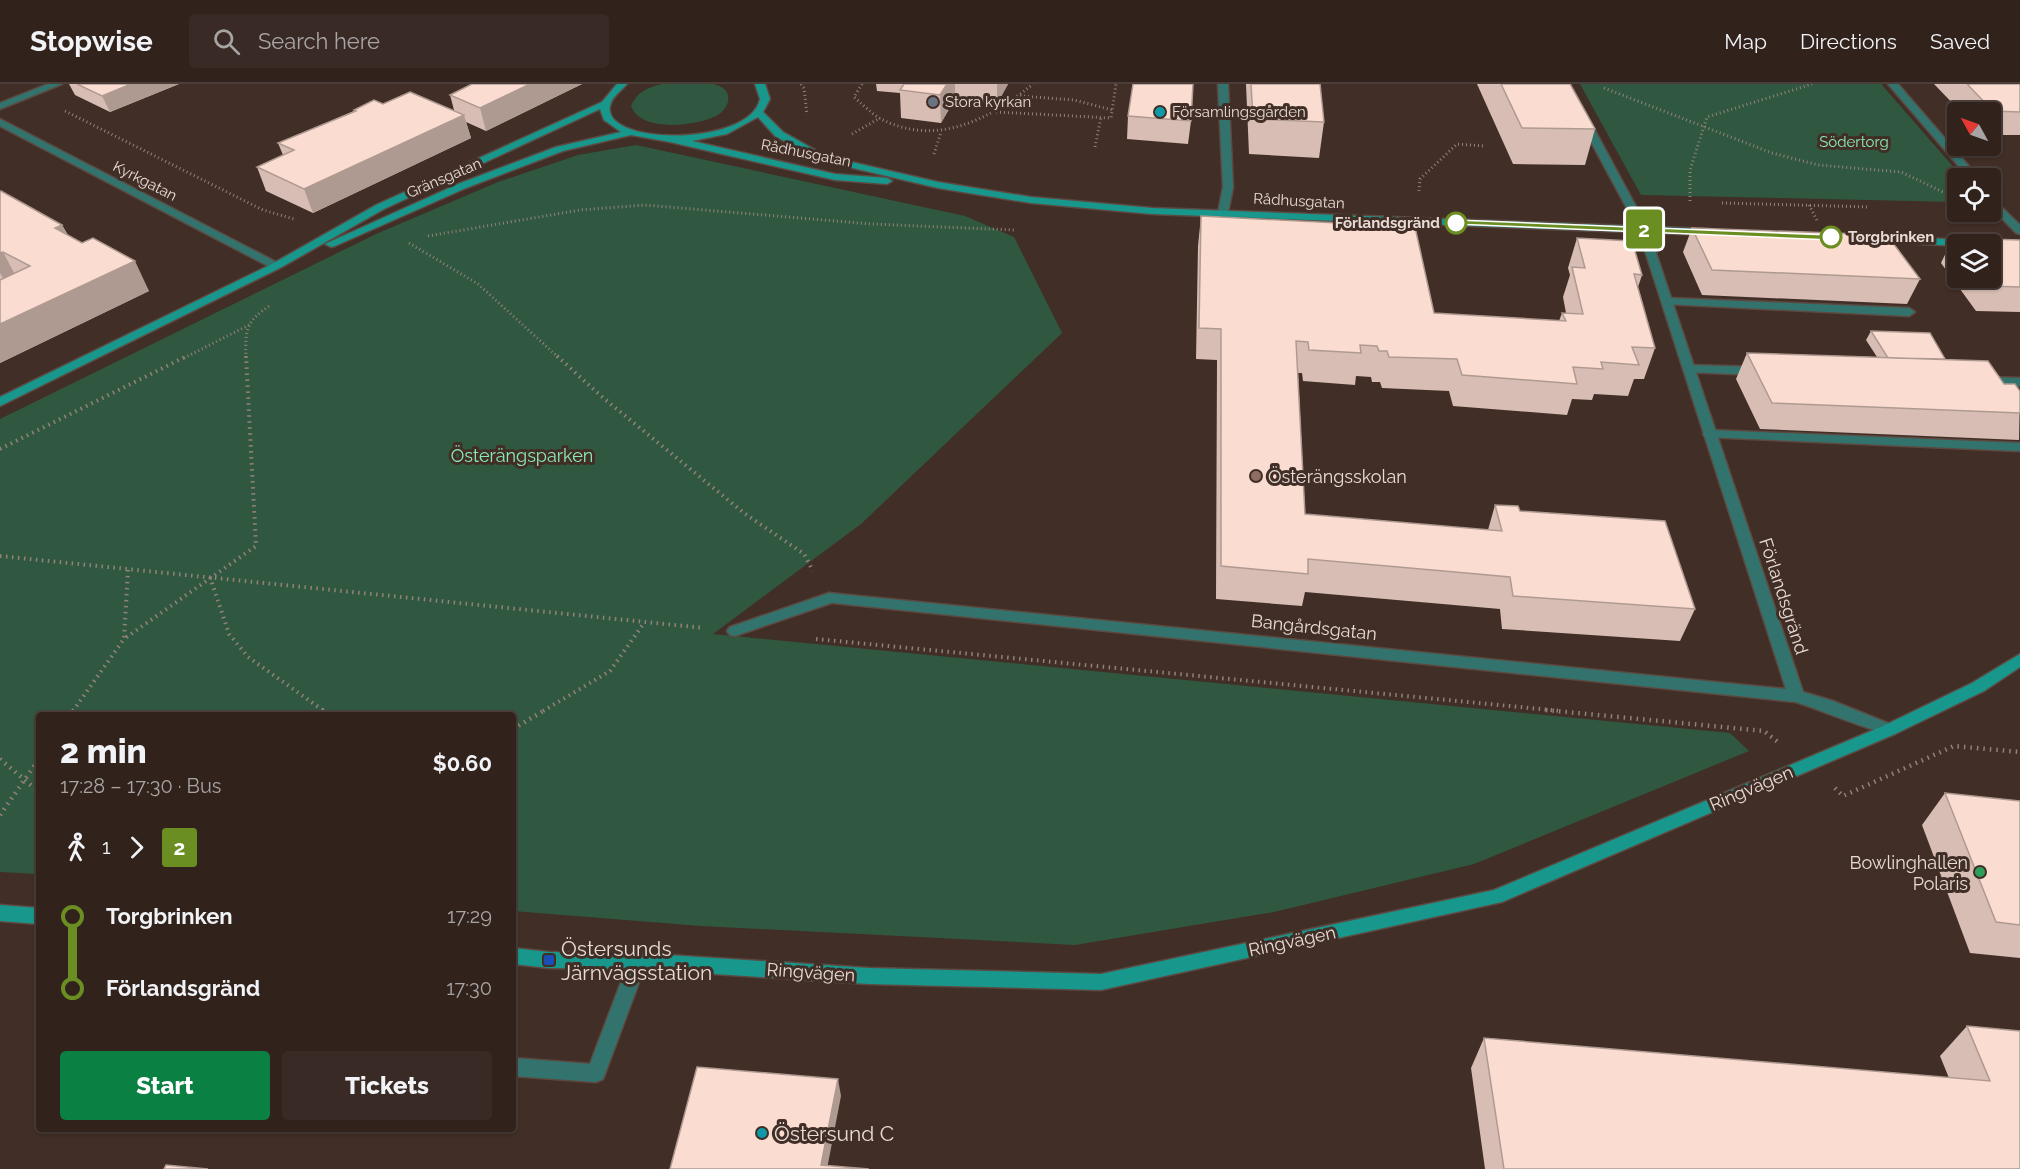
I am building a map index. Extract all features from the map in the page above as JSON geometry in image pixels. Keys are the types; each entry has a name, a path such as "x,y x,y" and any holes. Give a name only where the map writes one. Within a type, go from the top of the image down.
{"main road":[{"path":"622,84 610,94 604,104 605,115 614,125 629,133 670,139 722,132 744,123 759,113 766,102 765,92 760,84"},
{"name":"Gränsgatan","path":"276,266 380,207 604,104"},
{"name":"Rådhusgatan","path":"759,113 779,134 813,153 844,163 938,185 1031,200 1115,209 1725,232"},
{"name":"Gränsgatan","path":"0,402 276,266 472,183 560,149 629,133"},
{"name":"Rådhusgatan","path":"670,139 835,177 938,185"},
{"path":"1855,238 1947,242"},
{"name":"Ringvägen","path":"516,957 638,961 869,976 1101,982 1496,897 1889,730 1978,687 2020,660"},
{"path":"0,913 36,916"}],"street":[{"path":"0,106 57,84"},
{"path":"1223,84 1228,187 1223,213"},
{"name":"Förlandsgränd","path":"1565,84 1643,229 1669,302 1796,696"},
{"path":"1893,84 1965,168"},
{"name":"Kyrkgatan","path":"0,122 276,266"},
{"path":"2001,211 2020,231"},
{"path":"1669,302 1909,312"},
{"path":"1690,369 1771,372"},
{"path":"1966,380 2015,382 2020,396"},
{"path":"1710,434 2020,447"},
{"path":"735,631 829,598"},
{"name":"Bangårdsgatan","path":"829,598 1796,696"},
{"path":"1796,696 1827,705 1889,730"},
{"path":"516,1067 596,1073 638,961"}],"path":[{"path":"801,84 804,88 806,114 815,120"},
{"path":"862,84 854,97 880,118 906,128 941,132 978,123 1033,84"},
{"path":"996,112 1111,118 1116,84"},
{"path":"1628,201 1690,202 1687,191 1698,136 1707,117 1812,84"},
{"path":"1597,86 1772,153 1818,165 1901,172 1928,183 1947,194"},
{"path":"29,94 263,210 295,219"},
{"path":"1019,96 1074,100 1112,110"},
{"path":"1095,147 1101,117"},
{"path":"845,138 880,118"},
{"path":"931,163 941,132"},
{"path":"1419,195 1420,178 1457,144 1484,146"},
{"path":"1714,203 1878,207"},
{"path":"829,598 804,554 744,513 610,404 478,284 405,241 580,210 645,205 871,224 1006,230"},
{"path":"1809,206 1818,222"},
{"path":"73,712 124,639 256,546 245,332 257,314 276,302"},
{"path":"0,449 250,325"},
{"path":"0,556 735,631"},
{"path":"124,639 128,570"},
{"path":"210,577 229,634 235,642 249,657 325,712"},
{"path":"516,727 610,671 644,622"},
{"path":"806,638 1764,731 1807,764 1843,796 1954,746 2020,752"},
{"path":"0,759 36,789"},
{"path":"0,815 36,763"}],"green space":[{"path":"662,84 720,86 725,89 728,103 716,116 683,124 657,124 637,115 631,106 636,98 643,91"},
{"name":"Södertorg","path":"1580,84 1881,84 1954,168 1947,168 1947,202 1641,195"},
{"name":"Österängsparken","path":"636,145 965,216 1014,237 1062,333 861,524 713,634 1730,733 1749,751 1474,864 1274,912 1075,945 701,926 516,911 516,712 36,712 36,874 0,872 0,419 376,234 498,182 578,155"}],"building":[{"path":"77,84 131,84 102,96"},
{"path":"472,84 530,84 480,108 450,95"},
{"path":"904,84 947,84 940,95 900,90"},
{"path":"1133,84 1193,84 1191,121 1128,116"},
{"path":"1251,84 1320,84 1324,122 1253,119"},
{"path":"1501,84 1570,84 1595,129 1522,128"},
{"path":"1967,84 2020,84 2020,112 2001,111 2001,102 1984,102"},
{"path":"410,92 464,115 304,189 257,167 294,150 278,143 356,111 354,110 374,100 383,104"},
{"path":"1,191 62,225 55,228 82,243 93,238 135,261 0,324 0,280 30,266 3,252 0,253"},
{"name":"Österängsskolan","path":"1201,216 1415,227 1434,313 1566,321 1562,313 1583,314 1572,267 1585,268 1577,238 1632,241 1642,275 1634,274 1655,348 1632,347 1639,365 1601,362 1603,369 1573,367 1577,384 1462,375 1457,359 1389,357 1387,351 1379,351 1377,346 1360,345 1361,353 1309,350 1308,342 1296,341 1305,514 1502,531 1495,505 1518,506 1520,511 1665,521 1695,609 1513,596 1510,577 1455,572 1308,559 1308,574 1221,566 1221,329 1199,328"},
{"path":"1692,228 1887,235 1920,279 1712,270"},
{"path":"2001,239 2020,240 2020,287 2001,286"},
{"path":"1871,331 1930,333 1945,359 1888,358"},
{"path":"1747,353 1988,361 2004,384 2015,384 2020,391 2020,413 1772,403"},
{"path":"1945,793 2020,801 2020,925 1996,922"},
{"path":"1967,1026 2020,1031 2020,1169 1504,1169 1484,1038 1990,1081"},
{"name":"Östersund C","path":"697,1067 838,1079 821,1165 869,1169 670,1169"},
{"path":"166,1165 208,1169 164,1169"}],"bus line":[{"name":"2","path":"1456,223 1831,237"}],"place":[{"name":"Stora kyrkan","path":"933,102"},
{"name":"Församlingsgården","path":"1160,112"},
{"name":"Förlandsgränd","path":"1456,223"},
{"name":"Torgbrinken","path":"1831,237"},
{"name":"Österängsskolan","path":"1256,476"},
{"name":"Bowlinghallen Polaris","path":"1980,872"},
{"name":"Östersunds Järnvägsstation","path":"549,960"},
{"name":"Östersund C","path":"762,1133"}]}
